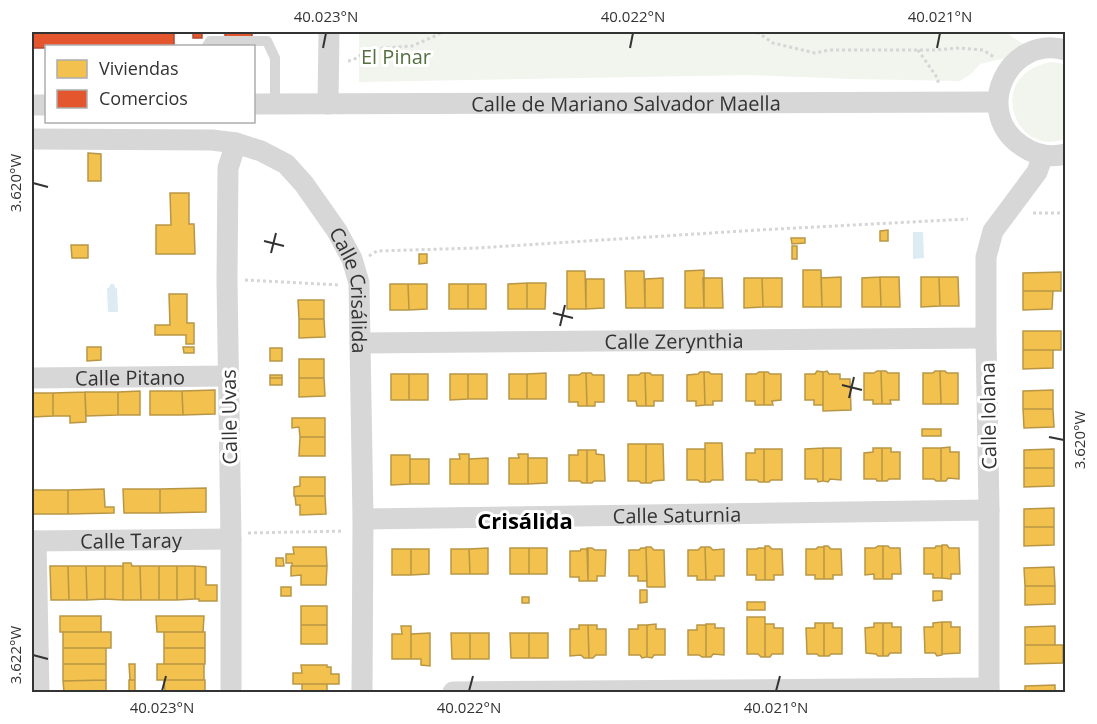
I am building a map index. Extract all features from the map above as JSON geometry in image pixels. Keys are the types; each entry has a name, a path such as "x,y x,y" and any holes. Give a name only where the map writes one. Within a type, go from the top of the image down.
{"street":[{"path":"328,104 329,32"},
{"path":"1065,50 1058,48 1048,40 1015,61 999,87 997,102 1006,131 1016,142 1029,151 1043,155 1065,154"},
{"name":"Calle de Mariano Salvador Maella","path":"255,104 997,102"},
{"name":"Calle Crisálida","path":"32,139 212,140 236,143 261,151 286,164 304,184 337,231 352,259 359,283 363,519 362,693"},
{"name":"Calle Uvas","path":"231,693 228,168 236,143"},
{"name":"Calle Iolana","path":"989,690 986,257 993,231 1037,172 1043,155"},
{"name":"Calle Zerynthia","path":"360,343 986,338"},
{"name":"Calle Pitano","path":"32,378 228,376"},
{"name":"Calle Saturnia","path":"363,519 989,510"},
{"name":"Calle Taray","path":"34,541 231,536"},
{"path":"34,541 39,693"},
{"path":"453,693 989,690"}],"lane":[{"path":"208,45 210,40 267,41 275,58 275,104"}],"path":[{"path":"329,61 353,60 370,49 412,46 442,32"},
{"path":"757,32 773,44 815,53 829,50 960,48 983,50 994,57"},
{"path":"918,50 938,79 938,86"},
{"path":"1033,213 1065,213"},
{"path":"368,256 377,252 968,219"},
{"path":"227,280 344,285 359,283"},
{"path":"231,536 347,531 347,544 362,543"}],"green space":[{"name":"El Pinar","path":"359,32 1014,32 1009,35 1035,51 980,64 960,81 750,75 359,82"},
{"path":"1051,62 1065,64 1065,139 1047,142 1032,137 1020,126 1014,112 1013,97 1018,82 1030,70"}],"shaded area":[{"path":"913,232 923,232 924,258 913,259"},
{"path":"111,284 117,288 118,312 108,312 107,288"}],"building: Viviendas":[{"path":"88,153 101,154 101,181 88,181"},
{"path":"170,193 189,193 189,224 194,224 195,254 156,254 156,225 171,225"},
{"path":"888,230 888,241 880,241 880,231"},
{"path":"791,238 805,238 805,243 792,244"},
{"path":"71,245 88,245 88,258 72,258"},
{"path":"792,246 797,246 797,259 792,259"},
{"path":"419,254 427,254 427,263 419,264"},
{"path":"704,270 704,308 685,308 685,271"},
{"path":"803,270 821,270 822,307 803,307"},
{"path":"567,271 585,271 586,309 567,309"},
{"path":"625,271 644,271 645,308 626,308"},
{"path":"1061,272 1061,291 1023,291 1023,273"},
{"path":"841,277 841,307 822,307 821,278"},
{"path":"880,277 899,277 900,307 881,307"},
{"path":"880,277 881,307 862,307 862,278"},
{"path":"921,277 939,277 940,306 921,307"},
{"path":"939,277 958,277 959,306 940,306"},
{"path":"663,278 663,308 645,308 645,279"},
{"path":"703,278 722,278 723,308 704,308"},
{"path":"744,278 762,278 763,307 744,308"},
{"path":"762,278 782,278 782,307 763,307"},
{"path":"586,279 604,279 604,308 586,309"},
{"path":"527,283 527,309 508,309 508,284"},
{"path":"527,283 546,283 545,309 527,309"},
{"path":"390,284 408,284 409,310 390,310"},
{"path":"408,284 427,284 427,309 409,310"},
{"path":"449,284 468,284 468,309 449,309"},
{"path":"468,284 486,284 486,309 468,309"},
{"path":"1023,291 1053,291 1052,309 1023,310"},
{"path":"169,294 187,294 187,323 194,323 194,344 186,344 186,335 155,335 155,325 170,325"},
{"path":"298,300 324,300 324,319 299,319"},
{"path":"299,319 324,319 325,337 299,338"},
{"path":"1023,331 1061,331 1061,350 1023,350"},
{"path":"87,347 101,347 101,360 87,361"},
{"path":"183,347 194,347 194,353 184,353"},
{"path":"270,348 282,348 282,361 270,361"},
{"path":"1023,350 1053,350 1053,368 1023,369"},
{"path":"299,359 324,359 324,378 299,378"},
{"path":"817,371 823,372 823,405 814,405 814,400 805,400 805,374 815,374"},
{"path":"827,371 829,374 840,374 840,379 850,379 851,410 823,411 823,372"},
{"path":"881,371 882,404 873,404 873,400 864,400 864,373"},
{"path":"881,371 899,373 899,400 890,400 891,404 882,404"},
{"path":"940,371 941,404 923,404 923,373"},
{"path":"940,371 958,373 958,404 941,404"},
{"path":"704,372 705,405 696,406 696,401 687,401 687,375"},
{"path":"704,372 722,374 722,401 713,401 713,405 705,405"},
{"path":"764,372 764,405 755,405 755,401 746,401 746,374"},
{"path":"764,372 781,374 781,400 772,401 773,405 764,405"},
{"path":"546,373 546,399 527,399 527,374"},
{"path":"586,373 587,406 578,406 578,402 569,402 569,375"},
{"path":"586,373 604,375 604,402 595,402 595,406 587,406"},
{"path":"645,373 646,406 637,406 636,401 628,401 628,375"},
{"path":"645,373 663,375 663,401 654,401 654,406 646,406"},
{"path":"391,374 409,374 409,400 391,400"},
{"path":"409,374 428,374 428,400 409,400"},
{"path":"450,374 468,374 468,399 450,400"},
{"path":"468,374 487,374 487,399 468,399"},
{"path":"509,374 527,374 527,399 509,399"},
{"path":"270,375 282,375 282,378 270,378"},
{"path":"270,378 282,378 282,385 270,385"},
{"path":"299,378 324,378 325,396 299,397"},
{"path":"215,390 215,414 183,415 182,391"},
{"path":"1053,390 1053,409 1023,409 1023,391"},
{"path":"140,391 140,415 118,415 118,392"},
{"path":"150,391 182,391 183,415 150,415"},
{"path":"85,392 86,422 70,423 70,416 53,416 53,393"},
{"path":"85,392 118,392 118,415 86,416"},
{"path":"32,393 53,393 53,416 32,417"},
{"path":"1023,409 1053,409 1054,427 1024,428"},
{"path":"292,418 325,418 325,437 300,437 299,427 292,428"},
{"path":"922,429 941,429 941,436 922,436"},
{"path":"300,437 325,437 325,456 299,456"},
{"path":"705,443 722,443 723,480 705,482"},
{"path":"628,444 646,444 646,483 628,481"},
{"path":"646,444 663,444 664,480 646,483"},
{"path":"950,447 950,452 959,452 959,479 948,478 946,481 941,481 941,448"},
{"path":"823,448 823,481 805,479 805,449"},
{"path":"823,448 841,448 841,480 823,481"},
{"path":"873,448 882,448 882,481 864,479 864,453 873,452"},
{"path":"882,448 891,448 891,452 900,452 900,479 882,481"},
{"path":"923,448 941,448 941,481 923,479"},
{"path":"687,449 705,449 705,482 687,480"},
{"path":"755,449 764,449 764,482 746,480 746,453 755,453"},
{"path":"764,449 782,449 782,480 764,482"},
{"path":"1054,449 1054,468 1024,468 1024,450"},
{"path":"578,450 587,450 587,483 569,481 569,455 578,455"},
{"path":"587,450 596,450 596,454 604,455 605,481 587,483"},
{"path":"459,454 469,454 469,484 450,484 450,459 460,459"},
{"path":"518,454 528,454 528,484 509,484 509,458 519,458"},
{"path":"391,455 410,455 410,484 391,485"},
{"path":"488,458 488,484 469,484 469,459"},
{"path":"528,458 547,458 547,483 528,484"},
{"path":"410,459 429,459 429,484 410,484"},
{"path":"1024,468 1054,468 1054,486 1024,487"},
{"path":"300,477 325,477 325,496 294,496 294,487 300,486"},
{"path":"206,488 206,512 160,513 160,489"},
{"path":"104,489 105,507 114,507 114,513 68,514 68,490"},
{"path":"123,489 160,489 160,513 124,513"},
{"path":"32,490 68,490 68,514 32,514"},
{"path":"295,496 325,496 326,514 300,515 300,505 296,505"},
{"path":"1054,508 1054,527 1024,527 1024,509"},
{"path":"1024,527 1054,527 1054,545 1024,546"},
{"path":"942,545 959,548 960,574 951,574 951,579 942,578"},
{"path":"765,546 782,549 783,575 774,575 774,580 765,580"},
{"path":"824,546 841,549 842,575 833,575 833,579 824,579"},
{"path":"883,546 883,579 874,579 874,574 865,575 865,548"},
{"path":"883,546 900,548 901,574 892,574 892,579 883,579"},
{"path":"942,546 942,578 933,578 933,574 924,574 924,548 935,548"},
{"path":"293,547 326,547 327,566 292,566 292,563 286,563 286,554 294,554"},
{"path":"646,547 664,550 665,587 647,587"},
{"path":"705,547 706,580 697,580 697,576 688,576 688,550 698,550"},
{"path":"705,547 713,550 724,549 724,576 715,576 715,580 706,580"},
{"path":"824,547 824,579 815,579 815,575 806,575 806,549"},
{"path":"488,548 488,574 470,574 469,549"},
{"path":"510,548 529,548 529,574 510,574"},
{"path":"529,548 547,548 547,574 529,574"},
{"path":"587,548 606,550 605,576 597,576 597,581 588,581"},
{"path":"646,548 647,581 638,581 638,576 629,576 629,550"},
{"path":"765,548 765,580 756,580 756,575 747,575 747,549"},
{"path":"392,549 411,549 411,575 392,575"},
{"path":"411,549 429,549 429,574 411,575"},
{"path":"451,549 469,549 470,574 451,574"},
{"path":"588,549 588,581 579,581 579,577 570,577 570,551"},
{"path":"276,558 283,558 284,566 276,566"},
{"path":"123,563 140,566 141,600 123,600"},
{"path":"50,566 68,566 69,600 51,600"},
{"path":"68,566 86,566 87,600 69,600"},
{"path":"86,566 105,566 105,599 87,600"},
{"path":"105,566 123,566 123,600 105,599"},
{"path":"140,566 159,566 159,600 141,600"},
{"path":"159,566 177,566 177,600 159,600"},
{"path":"177,566 195,566 195,599 177,600"},
{"path":"195,566 206,567 206,585 217,585 217,601 195,599"},
{"path":"291,566 327,566 326,585 301,585 301,575 291,576"},
{"path":"1054,567 1055,586 1025,586 1024,568"},
{"path":"1025,586 1055,586 1055,604 1025,605"},
{"path":"281,587 291,587 291,596 281,596"},
{"path":"640,590 647,590 647,602 640,603"},
{"path":"933,591 942,591 942,600 933,601"},
{"path":"522,597 529,597 529,603 522,603"},
{"path":"747,602 765,602 765,610 747,610"},
{"path":"301,606 327,606 327,625 301,625"},
{"path":"60,616 101,616 101,632 60,632"},
{"path":"156,616 204,616 203,632 157,632"},
{"path":"747,617 765,617 765,657 758,654 747,654"},
{"path":"942,622 951,622 951,627 960,627 960,653 942,654"},
{"path":"942,622 942,655 925,653 924,627 933,627 933,623"},
{"path":"815,623 824,623 824,656 807,654 806,628 815,628"},
{"path":"824,623 833,623 833,628 842,628 842,654 824,656"},
{"path":"874,623 883,623 883,656 866,653 865,628 874,627"},
{"path":"883,623 892,623 892,627 901,627 901,653 890,653 888,656 883,656"},
{"path":"656,624 656,629 665,629 665,655 654,655 652,658 647,657 647,625"},
{"path":"706,624 715,624 715,628 724,628 724,655 713,654 711,657 706,657"},
{"path":"765,624 774,624 774,628 783,628 783,654 772,654 770,657 765,657"},
{"path":"301,625 327,625 327,644 301,644"},
{"path":"579,625 588,625 589,658 581,655 570,656 570,629 579,629"},
{"path":"588,625 597,625 597,629 606,629 606,655 589,658"},
{"path":"638,625 647,625 647,657 642,658 640,655 629,655 629,629 638,629"},
{"path":"697,625 706,625 706,657 688,655 688,630 697,630"},
{"path":"401,626 411,626 411,659 392,659 392,634 402,634"},
{"path":"1055,626 1055,645 1025,645 1025,627"},
{"path":"63,632 111,632 111,648 63,648"},
{"path":"164,632 205,632 205,648 164,648"},
{"path":"430,633 430,666 421,665 421,659 411,659 411,634"},
{"path":"451,633 470,633 470,659 452,659"},
{"path":"470,633 489,633 489,659 470,659"},
{"path":"510,633 529,633 529,658 511,658"},
{"path":"529,633 548,633 548,658 529,658"},
{"path":"1025,645 1063,645 1063,663 1025,664"},
{"path":"63,648 106,648 106,664 63,664"},
{"path":"164,648 205,648 205,664 164,664"},
{"path":"63,664 106,664 106,680 63,681"},
{"path":"129,664 135,664 135,680 130,680"},
{"path":"157,664 204,664 204,680 157,680"},
{"path":"301,665 331,667 331,674 339,674 339,684 293,684 293,673 302,673"},
{"path":"106,680 106,692 64,692 63,681"},
{"path":"129,680 135,680 135,692 129,692"},
{"path":"164,680 205,680 205,692 165,692"},
{"path":"302,684 327,684 327,692 302,692"},
{"path":"1055,685 1055,692 1025,692 1025,686"}],"building: Comercios":[{"path":"32,32 174,32 174,45 45,45 45,48 32,48"},
{"path":"193,32 202,32 202,38 193,38"},
{"path":"225,32 252,32 252,45 225,45"}],"district":[{"name":"Crisálida","path":"525,520"}]}
